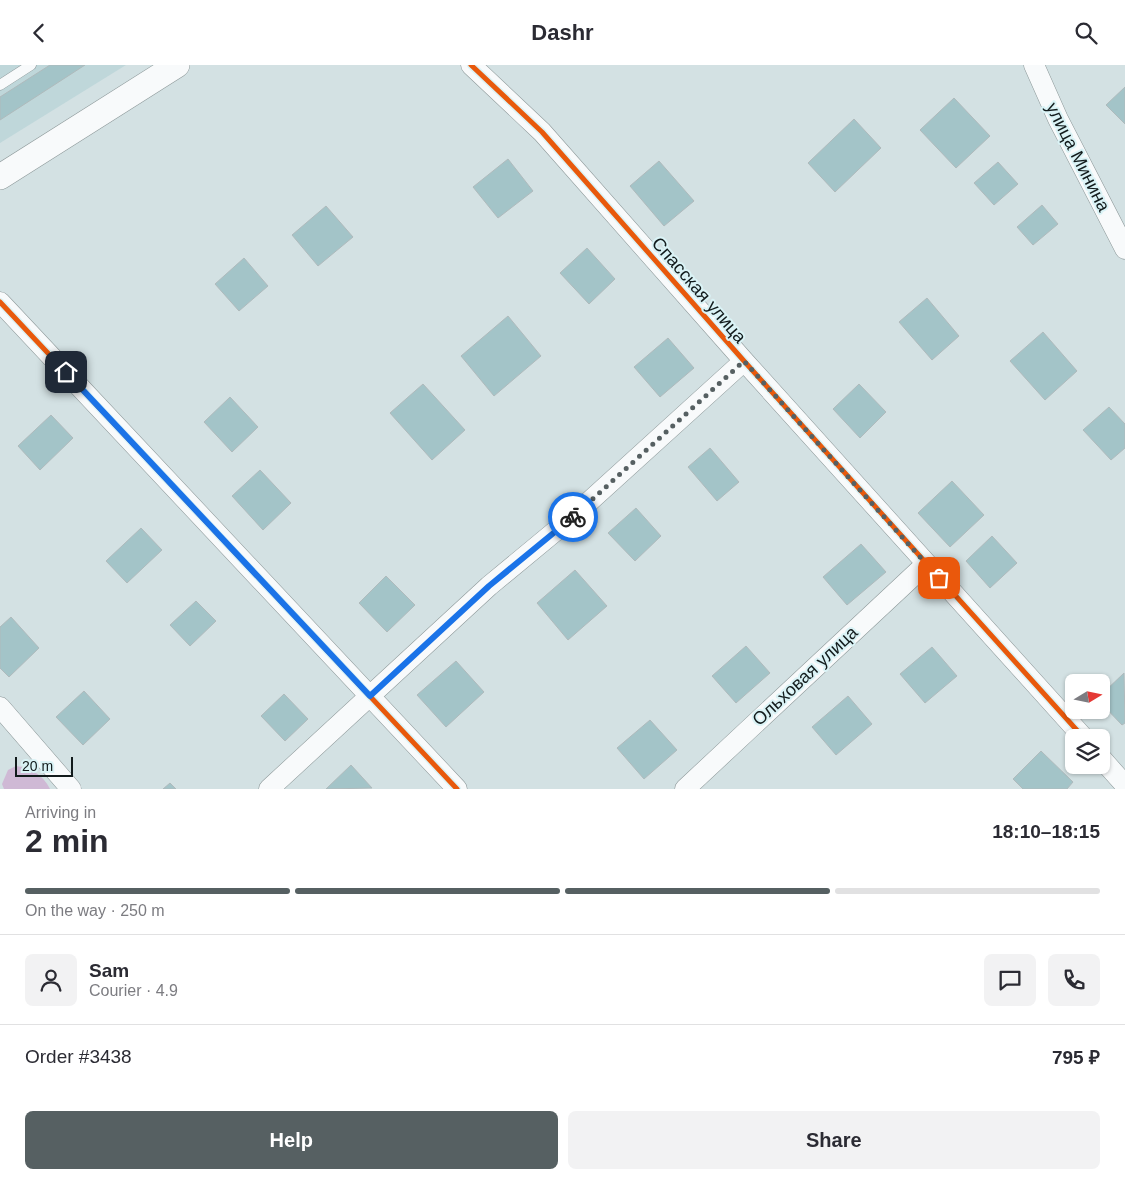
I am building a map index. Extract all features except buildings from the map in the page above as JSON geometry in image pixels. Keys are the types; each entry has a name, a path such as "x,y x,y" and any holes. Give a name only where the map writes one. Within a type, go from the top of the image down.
{"street":[{"path":"0,177 177,65"},
{"name":"Спасская улица","path":"471,65 542,133 1075,729"},
{"name":"улица Минина","path":"1034,65 1058,119 1125,249"},
{"path":"0,302 457,789"},
{"path":"269,789 489,586 570,519 744,361"},
{"name":"Ольховая улица","path":"685,789 926,564"},
{"path":"0,707 71,789"},
{"path":"1110,769 1125,787"}],"lane":[{"path":"0,85 31,65"}],"shaded area":[{"path":"0,65 126,65 0,143"},
{"path":"16,766 27,768 36,773 50,789 4,789 2,784 8,770"}],"cycle path":[{"path":"471,65 542,132 744,361 1076,729"},
{"path":"0,302 457,789"}],"way so far":[{"path":"573,517 744,361 939,578"}],"route":[{"path":"66,372 370,696 489,586 573,517"}]}
